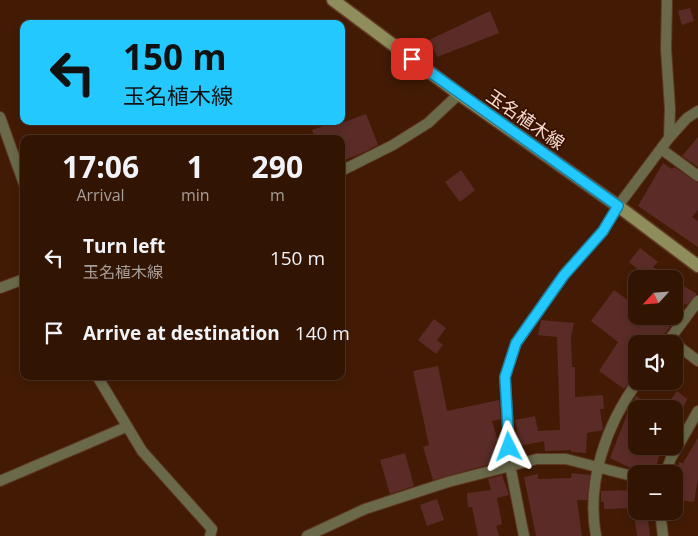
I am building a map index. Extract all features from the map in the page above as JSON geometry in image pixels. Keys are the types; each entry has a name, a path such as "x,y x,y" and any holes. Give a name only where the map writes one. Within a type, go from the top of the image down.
{"main road":[{"name":"玉名植木線","path":"333,0 459,94 618,206 698,266"}],"street":[{"path":"667,0 666,49 670,109 669,138"},
{"path":"345,168 393,145 428,123 459,94"},
{"path":"524,536 510,465 505,377 516,343 564,275 603,231 618,206 669,138 687,118 698,111"},
{"path":"0,117 20,173"},
{"path":"661,149 698,176"},
{"path":"0,288 20,280"},
{"path":"673,335 698,301"},
{"path":"683,352 698,361"},
{"path":"99,380 142,451 160,474 174,486 212,529 210,536"},
{"path":"596,536 594,496 598,468 606,438 618,412 632,390"},
{"path":"668,465 698,411"},
{"path":"0,481 126,426"},
{"path":"307,536 365,509 448,482 537,459 566,459 628,475"},
{"path":"661,520 663,536"}],"building":[{"path":"690,8 694,21 682,25 678,11"},
{"path":"490,11 499,33 437,57 429,40"},
{"path":"366,114 378,145 345,160 345,135 314,135 312,130 326,125 345,125 345,122"},
{"path":"698,137 698,167 682,156"},
{"path":"663,163 672,169 674,167 698,183 698,210 692,217 698,221 698,247 638,206"},
{"path":"461,170 475,190 460,202 445,182"},
{"path":"640,248 658,262 653,267 658,270 638,270 629,262"},
{"path":"683,285 697,294 687,305 683,303"},
{"path":"614,290 628,300 628,325 667,325 670,327 663,335 628,335 628,384 624,389 599,371 618,342 591,321"},
{"path":"434,319 446,328 437,340 443,345 436,354 418,340"},
{"path":"541,320 574,323 571,337 572,367 575,367 575,397 603,395 604,409 600,409 603,430 587,433 586,453 571,452 571,450 545,451 544,441 520,446 515,420 535,416 538,431 560,430 557,337 538,335"},
{"path":"438,366 447,411 499,400 501,419 492,421 498,441 495,442 501,461 433,480 423,447 429,445 413,371"},
{"path":"677,391 687,399 683,409 683,400 670,400"},
{"path":"636,396 643,400 634,400"},
{"path":"628,412 628,455 659,455 657,465 628,465 628,467 610,458"},
{"path":"698,438 698,479 694,502 683,501 683,465 679,465 679,462 683,463"},
{"path":"405,453 414,486 390,494 380,460"},
{"path":"572,473 590,475 587,500 577,500 582,536 536,536 524,477 538,474 538,479 571,478"},
{"path":"502,475 509,495 497,498 502,524 496,526 499,536 478,536 472,507 468,507 467,493 491,490 488,479"},
{"path":"628,490 628,508 604,509 604,502 601,502 601,491"},
{"path":"437,499 444,520 427,526 420,505"},
{"path":"635,520 648,520 650,536 637,536"}],"route":[{"path":"412,59 618,206 603,231 564,275 516,343 505,377 509,447"}]}
